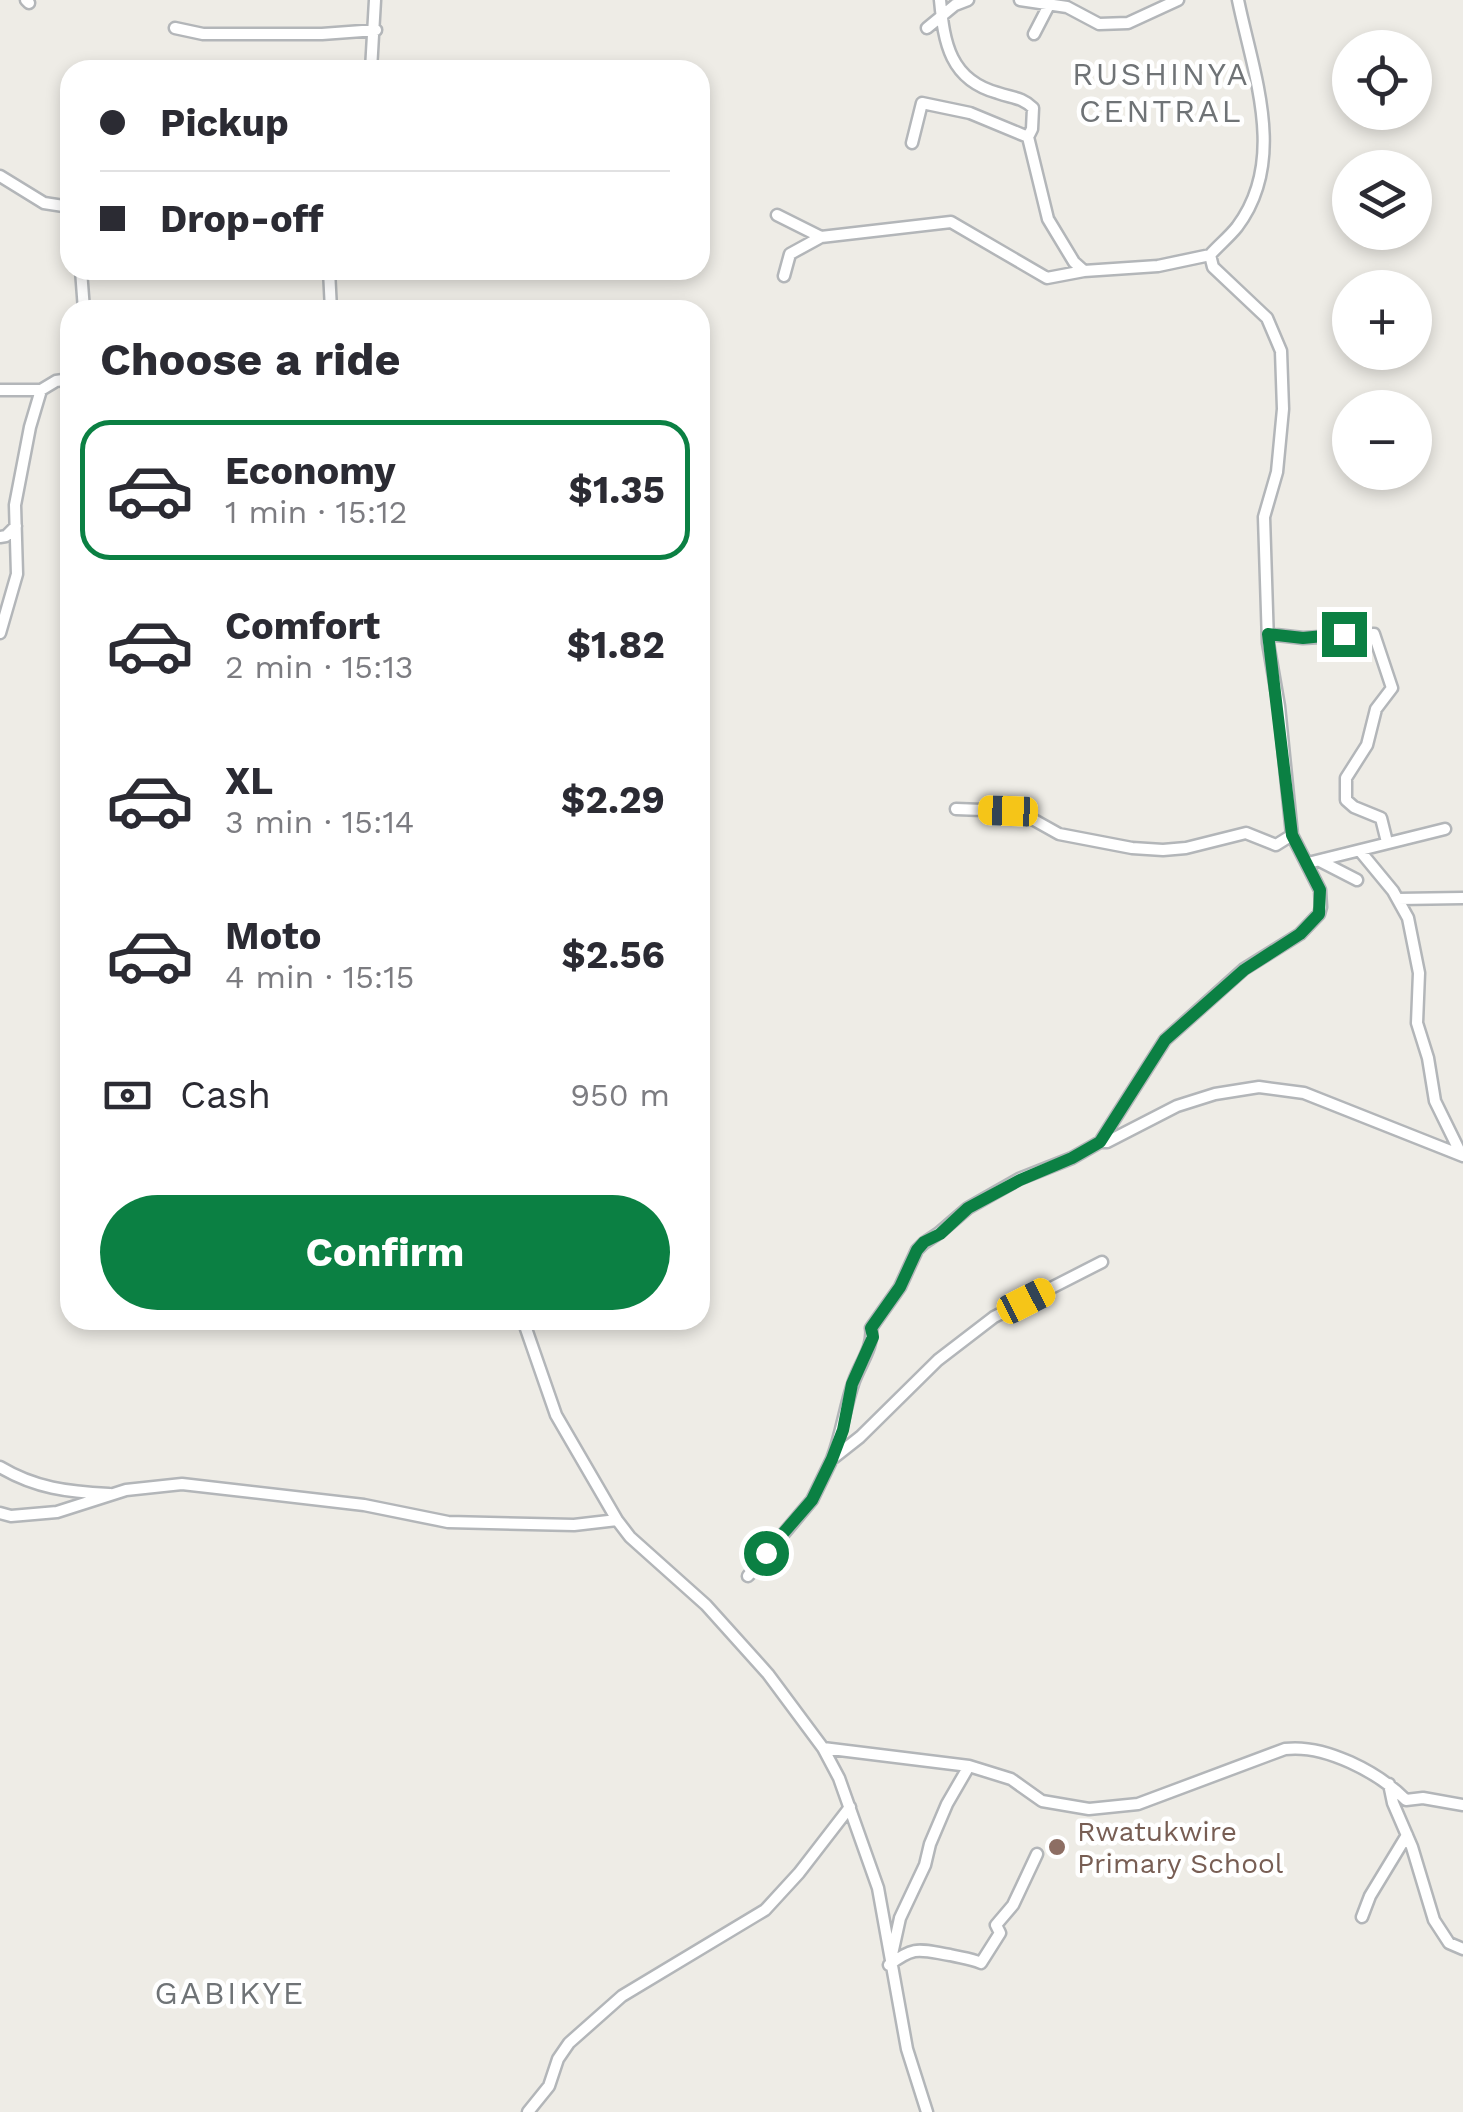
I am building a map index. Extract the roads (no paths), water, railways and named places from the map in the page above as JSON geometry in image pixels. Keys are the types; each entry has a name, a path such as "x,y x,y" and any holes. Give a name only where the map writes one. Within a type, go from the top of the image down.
{"street":[{"path":"372,60 375,0"},
{"path":"940,0 949,54 964,74 989,91 1024,98 1032,108 1028,137 1048,219 1074,262 1084,271"},
{"path":"928,28 968,0"},
{"path":"1020,0 1067,7 1100,24 1128,23 1178,0"},
{"path":"784,276 790,254 821,237 951,222 1048,278 1084,271 1158,266 1210,255 1237,227 1256,190 1266,155 1264,126 1238,0"},
{"path":"1034,34 1049,5"},
{"path":"174,28 223,34 376,30"},
{"path":"912,143 922,103 980,117 1028,137"},
{"path":"0,176 44,203 60,205"},
{"path":"777,214 821,237"},
{"path":"748,1576 812,1500 843,1430 852,1384 873,1337 871,1328 900,1287 917,1250 968,1208 1100,1142 1165,1040 1244,970 1300,934 1319,914 1322,898 1314,862 1292,835 1268,634 1264,517 1277,465 1283,409 1281,350 1267,318 1213,267 1210,255"},
{"path":"0,390 41,390 60,380"},
{"path":"0,634 17,574 16,506 41,390"},
{"path":"0,537 16,526"},
{"path":"1268,634 1303,638 1374,634 1392,688 1376,710 1368,745 1346,778 1344,788 1346,800 1354,807 1381,818 1387,842"},
{"path":"956,810 1008,811 1059,834 1098,844 1163,850 1246,833 1276,846 1292,835"},
{"path":"1314,862 1446,829"},
{"path":"1360,851 1398,898 1408,918 1417,951 1417,1023 1435,1101 1462,1156"},
{"path":"1314,862 1357,880"},
{"path":"1398,898 1463,898"},
{"path":"1100,1142 1108,1142 1189,1101 1260,1087 1304,1094 1462,1156"},
{"path":"832,1459 860,1438 938,1360 994,1317 1102,1262"},
{"path":"526,1330 556,1415 617,1520 630,1537 706,1605 756,1660 823,1748 840,1778 878,1888 906,2049 928,2112"},
{"path":"0,1468 64,1492 114,1494"},
{"path":"0,1514 57,1512 114,1494 182,1484 364,1505 448,1522 574,1525 617,1520"},
{"path":"823,1748 969,1766 1011,1779 1042,1801 1088,1810 1138,1804 1286,1749 1303,1747 1330,1753 1389,1782 1406,1800 1423,1798 1463,1805"},
{"path":"889,1965 900,1918 948,1804 969,1766"},
{"path":"1389,1782 1434,1920 1448,1943 1463,1949"},
{"path":"528,2112 549,2086 558,2059 569,2043 622,1996 765,1910 800,1873 850,1808"},
{"path":"1362,1917 1370,1896 1407,1835"},
{"path":"889,1965 905,1953 918,1950 966,1956 981,1963 1000,1933 996,1925 1012,1905 1037,1854"}],"place":[{"name":"Rwatukwire Primary School","path":"1057,1847"}],"district":[{"name":"RUSHINYA CENTRAL","path":"1161,92"},
{"name":"GABIKYE","path":"230,1993"}]}
